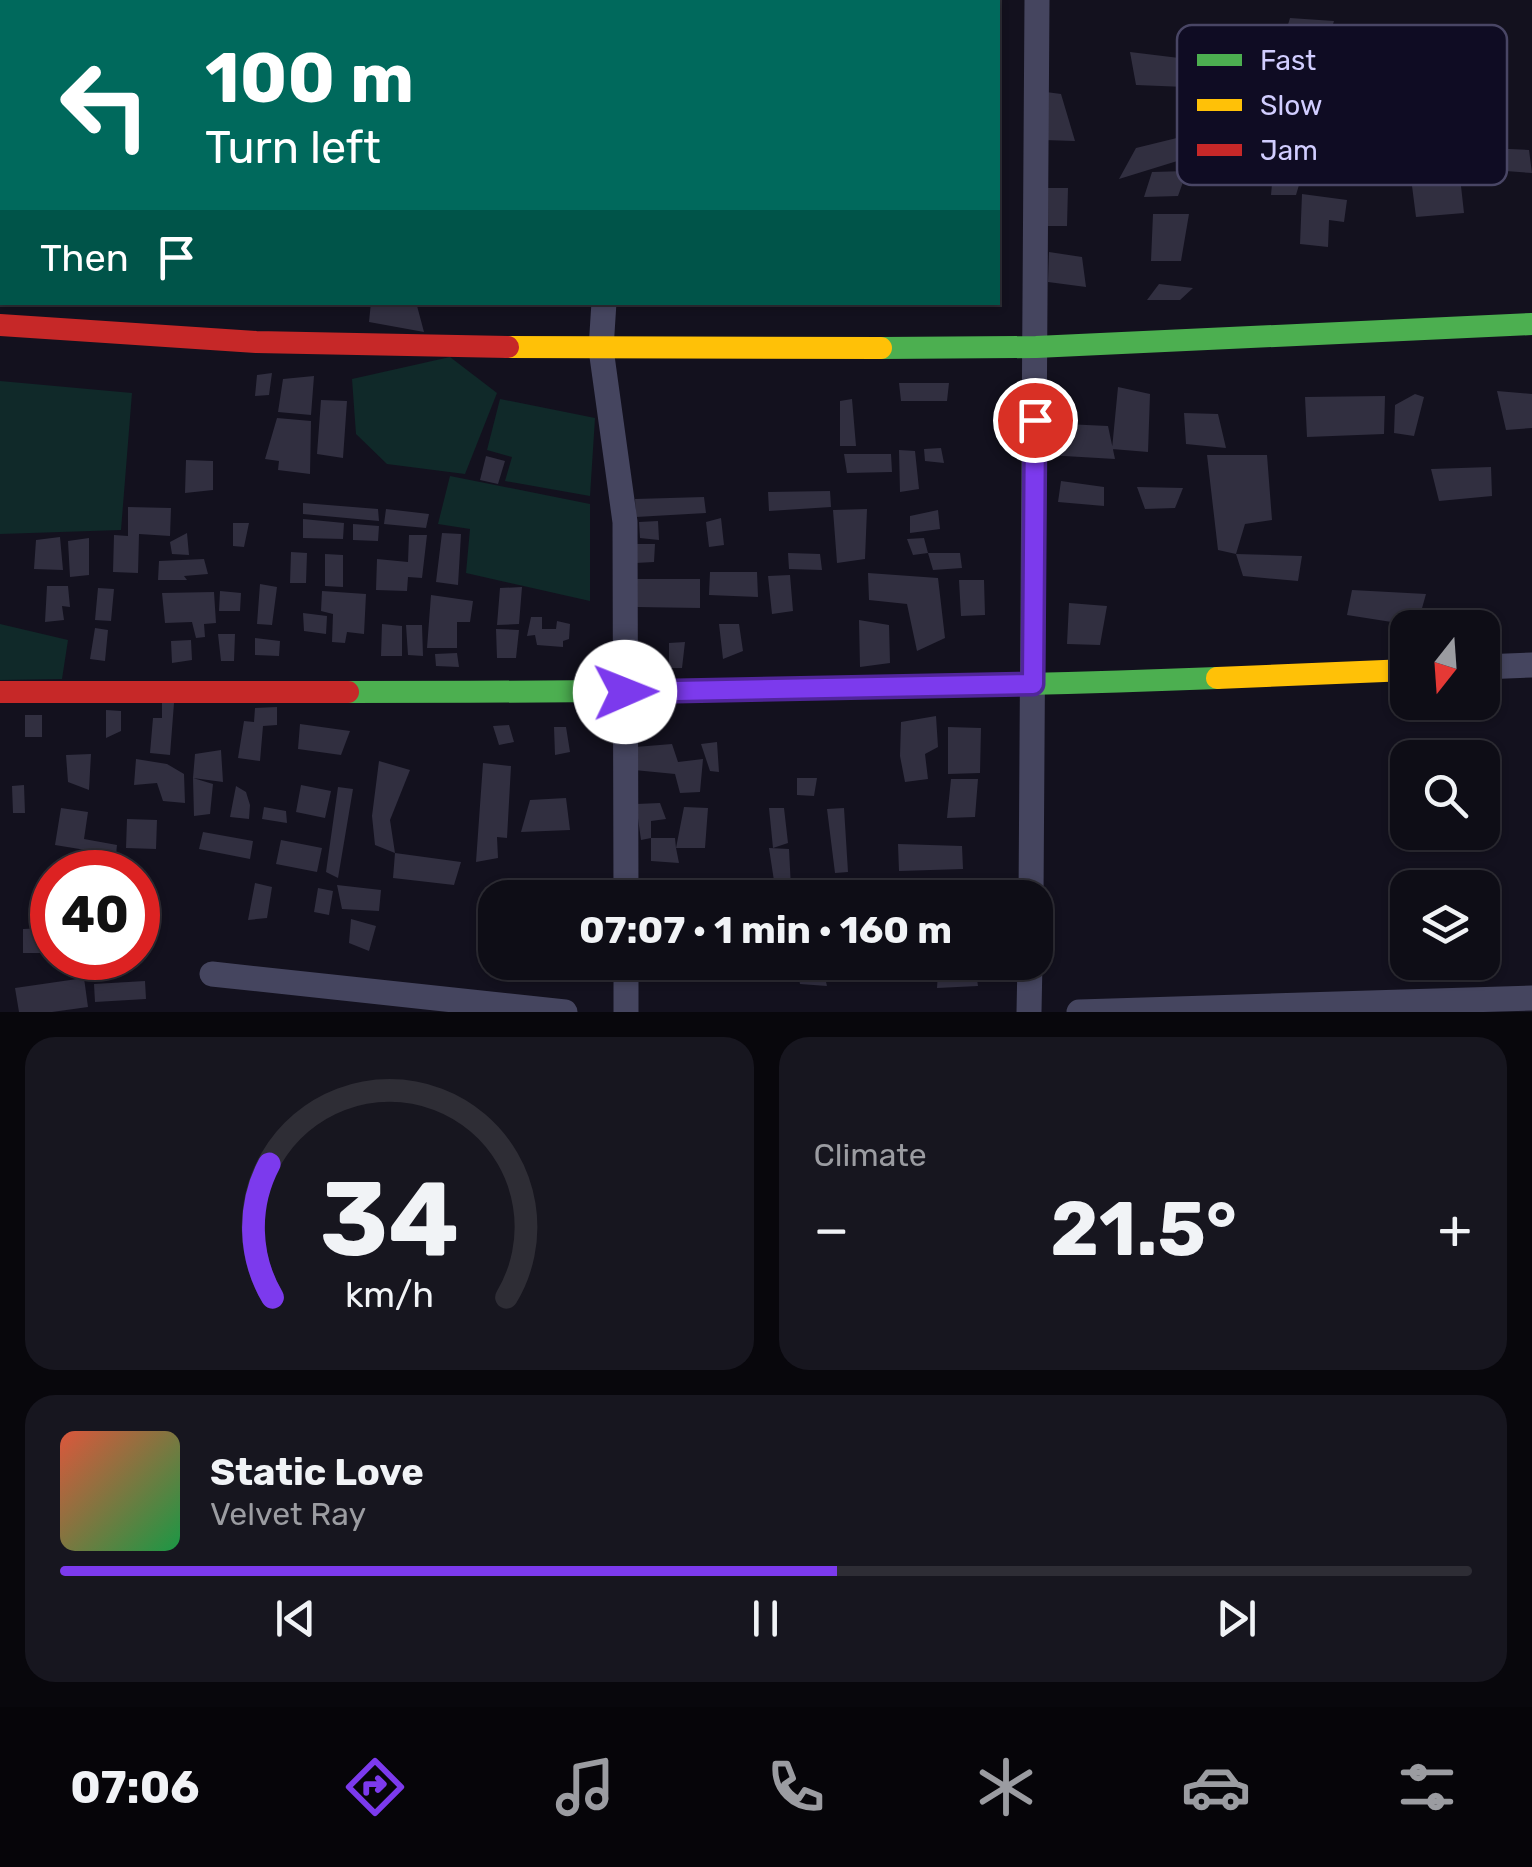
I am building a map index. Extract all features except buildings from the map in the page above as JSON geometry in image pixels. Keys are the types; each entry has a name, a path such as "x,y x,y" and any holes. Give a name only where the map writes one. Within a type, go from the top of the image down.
{"street":[{"path":"1030,880 1037,0"},
{"path":"604,305 601,349 625,522 626,880"},
{"path":"0,324 256,342 601,349 1036,347 1532,324"},
{"path":"1500,666 1532,665"},
{"path":"0,692 625,692 1033,684 1390,671"},
{"path":"212,974 566,1012"},
{"path":"626,980 626,1012"},
{"path":"1029,1012 1030,980"},
{"path":"1079,1012 1532,998"}],"green space":[{"path":"450,357 497,393 465,474 387,464 356,434 352,379"},
{"path":"0,381 132,393 121,530 0,534"},
{"path":"500,399 595,418 590,496 505,481 512,457 487,450"},
{"path":"450,476 590,504 590,601 466,573 470,529 438,524"},
{"path":"0,624 68,640 62,679 0,680"}],"traffic: fast":[{"path":"881,348 1036,347 1532,324"},
{"path":"348,692 782,689 1217,678"}],"traffic: slow":[{"path":"508,347 881,348"},
{"path":"1217,678 1390,671"}],"traffic: jam":[{"path":"0,325 256,342 508,347"},
{"path":"0,692 348,692"}],"route":[{"path":"625,692 1033,684 1035,420"}]}
